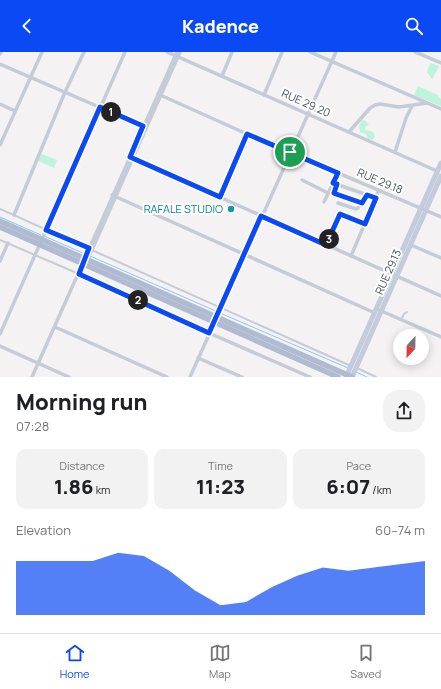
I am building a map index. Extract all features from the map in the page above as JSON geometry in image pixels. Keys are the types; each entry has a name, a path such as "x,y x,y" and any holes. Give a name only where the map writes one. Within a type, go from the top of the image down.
{"main road":[{"path":"215,320 350,376 424,209 437,170 441,163"},
{"name":"RUE 29.13","path":"394,275 411,244 424,209 440,179"},
{"path":"0,221 41,242 338,377"},
{"path":"0,227 41,242"}],"street":[{"path":"0,145 1,138 42,52"},
{"path":"14,215 65,92 84,52"},
{"path":"0,334 125,52"},
{"name":"RUE 29.20","path":"167,52 177,55 437,170"},
{"path":"32,377 177,55 180,52"},
{"path":"222,76 232,52"},
{"path":"264,94 282,52"},
{"path":"310,52 441,109"},
{"path":"190,377 307,113 336,52"},
{"path":"415,52 441,63"},
{"path":"0,64 143,126"},
{"path":"131,158 143,126 160,94"},
{"name":"RUE 29.18","path":"160,94 247,134 441,217"},
{"path":"350,132 370,108 375,105 380,104 398,107 428,103"},
{"path":"0,104 15,111"},
{"path":"394,152 412,106"},
{"path":"220,197 247,134"},
{"path":"131,158 441,296"},
{"path":"338,173 335,183 335,194 362,203"},
{"path":"302,180 328,193"},
{"path":"324,202 335,183"},
{"path":"335,183 376,198"},
{"path":"352,256 379,190"},
{"path":"338,204 356,209 367,195"},
{"path":"114,196 244,255 441,337"},
{"path":"326,245 340,214 365,224"},
{"path":"0,261 8,243"},
{"path":"411,244 441,258"},
{"path":"55,327 167,377"},
{"path":"209,333 310,377"},
{"path":"0,346 69,377"},
{"path":"198,358 242,377"}],"lane":[{"path":"0,209 376,377"},
{"path":"0,240 209,333"},
{"path":"401,320 407,312"}],"green space":[{"path":"430,63 439,66 432,79 427,72"},
{"path":"418,86 438,95 441,99 441,106 414,95"},
{"path":"362,120 366,121 369,125 366,126 365,130 374,133 375,137 372,140 368,139 366,134 360,132 359,126"},
{"path":"42,154 57,160 54,168 38,161"}],"waterway":[{"path":"0,217 41,235"},
{"path":"44,236 85,254"},
{"path":"90,256 218,312"},
{"path":"220,313 348,368"},
{"path":"356,372 367,377"}],"place":[{"name":"RAFALE STUDIO","path":"231,209"}],"route":[{"path":"100,107 143,126 130,157 220,197 247,134 290,152 338,173 333,183 337,184 334,193 362,203 367,195 376,198 365,224 340,214 326,245 261,216 209,333 79,274 89,248 46,230 100,107"}]}
